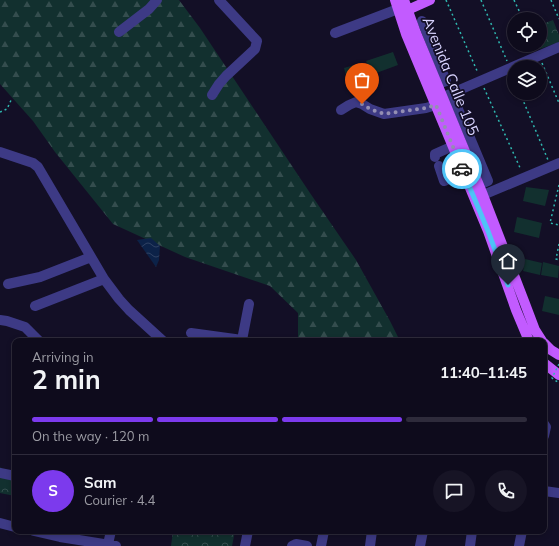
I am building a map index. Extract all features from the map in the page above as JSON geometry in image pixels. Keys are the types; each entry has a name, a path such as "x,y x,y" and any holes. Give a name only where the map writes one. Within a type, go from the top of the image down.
{"main road":[{"path":"400,6 430,0"},
{"name":"Avenida Calle 105","path":"400,6 412,24 438,84 535,330 540,338"},
{"name":"Avenida Calle 105","path":"400,6 406,34 488,231 516,310 528,338"},
{"name":"Avenida Calle 105","path":"547,346 559,355"},
{"path":"547,365 559,375"}],"street":[{"path":"119,32 149,9 157,0"},
{"path":"212,95 226,76 255,49 257,41 219,0"},
{"path":"335,33 400,6"},
{"path":"422,21 446,81 438,84"},
{"path":"529,60 559,47"},
{"path":"445,101 507,70"},
{"path":"341,110 356,102 384,114 426,108 436,105"},
{"path":"453,146 435,154 444,181 464,174"},
{"path":"0,152 33,163 38,167 104,279 119,300 160,338"},
{"path":"483,195 555,165"},
{"path":"8,284 40,276 91,257"},
{"path":"35,306 104,279"},
{"path":"243,338 249,304"},
{"path":"0,320 25,327 36,338"},
{"path":"191,333 224,338"},
{"path":"0,473 12,475"},
{"path":"547,491 559,493"},
{"path":"0,523 12,526"},
{"path":"47,534 112,545 111,534"},
{"path":"245,546 247,534"},
{"path":"321,546 323,534"},
{"path":"370,546 372,534"},
{"path":"420,546 422,534"},
{"path":"470,546 472,534"},
{"path":"519,546 521,534"},
{"path":"292,546 296,544 307,546"}],"path":[{"path":"482,0 507,61"},
{"path":"514,0 520,12"},
{"path":"551,0 559,19"},
{"path":"539,56 559,103"},
{"path":"0,112 7,109 12,98"},
{"path":"523,100 555,165"},
{"path":"559,185 550,223 559,225"},
{"path":"559,244 556,260 559,260"},
{"path":"559,364 552,378 559,383"}],"green space":[{"path":"0,0 179,0 200,28 356,260 398,338 298,338 298,313 270,286 185,257 113,224 55,152 33,121 0,84"},
{"path":"553,20 559,35 559,42 547,46 547,22"},
{"path":"393,52 398,65 371,75 366,61"},
{"path":"361,63 368,86 350,91 344,68"},
{"path":"526,187 549,190 545,206 523,201"},
{"path":"517,217 542,223 539,238 514,232"},
{"path":"525,259 542,263 540,275 523,271"},
{"path":"543,262 559,266 558,278 541,275"},
{"path":"545,296 559,299 559,315 542,311"},
{"path":"0,467 5,471 12,473 12,495 0,493"},
{"path":"173,534 234,534 232,546 171,546"}],"water":[{"path":"151,238 160,246 159,260 156,267 137,240"}],"way so far":[{"path":"362,104 370,109 384,114 426,108 436,105 462,169"}],"route":[{"path":"462,169 488,231 508,285"}]}
